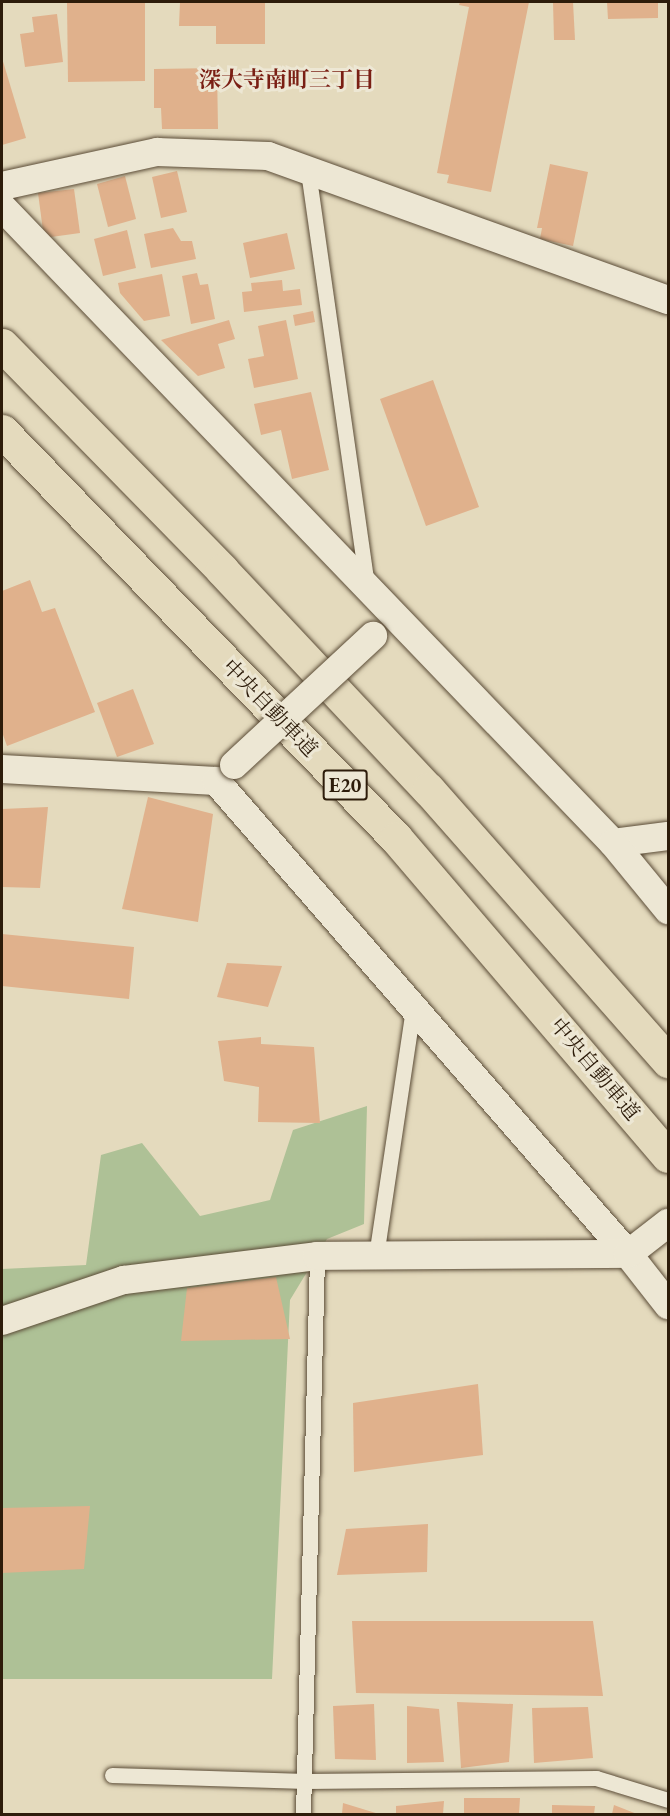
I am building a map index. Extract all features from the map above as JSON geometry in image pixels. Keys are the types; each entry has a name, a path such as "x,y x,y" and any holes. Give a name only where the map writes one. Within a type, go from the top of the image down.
{"highway":[{"name":"E20","path":"2,345 222,570 428,789 669,1061"},
{"name":"中央自動車道","path":"2,431 396,838 669,1156"}],"street":[{"path":"2,186 157,152 268,156 669,300"},
{"path":"2,207 613,843 669,910"},
{"path":"2,769 225,773 373,636 396,618"},
{"path":"225,773 413,1007 637,1248 669,1305"},
{"path":"613,843 669,837"},
{"path":"2,1321 124,1280 317,1256 637,1248 669,1223"}],"lane":[{"path":"308,171 366,584"},
{"path":"376,1256 413,1007"},
{"path":"303,1815 306,1781 317,1256"},
{"path":"112,1775 306,1781 596,1778 669,1800"}],"green space":[{"path":"367,1106 364,1224 327,1239 290,1300 272,1679 2,1679 2,1269 86,1265 101,1155 142,1143 200,1216 270,1200 293,1130"}],"building":[{"path":"67,2 145,2 145,81 68,82"},
{"path":"180,2 265,2 265,44 216,44 216,26 179,26"},
{"path":"460,2 529,2 491,192 447,183 449,175 437,173 469,7 459,5"},
{"path":"553,2 573,2 575,40 554,40"},
{"path":"607,2 658,2 658,18 608,19"},
{"path":"57,14 63,62 25,67 20,34 34,32 32,17"},
{"path":"2,58 26,138 2,145"},
{"path":"217,68 218,129 162,129 161,108 154,108 154,69"},
{"path":"550,164 588,172 573,246 540,239 542,228 537,228"},
{"path":"177,171 187,212 161,218 152,177"},
{"path":"125,176 136,219 108,227 97,184"},
{"path":"74,189 80,233 44,238 38,193"},
{"path":"173,228 181,241 192,241 196,259 151,268 144,234"},
{"path":"127,230 136,268 103,276 94,239"},
{"path":"287,233 295,269 250,278 243,243"},
{"path":"197,273 200,285 208,284 215,319 191,324 182,276"},
{"path":"162,274 170,316 144,321 120,293 118,283"},
{"path":"282,280 283,291 300,289 302,305 244,312 242,292 252,291 251,283"},
{"path":"313,311 315,322 295,326 293,315"},
{"path":"229,320 235,339 218,344 225,368 198,376 161,340"},
{"path":"286,320 298,379 254,388 248,359 264,356 258,326"},
{"path":"433,380 479,507 426,526 380,399"},
{"path":"311,392 329,470 292,479 281,430 261,435 254,404"},
{"path":"30,580 42,612 55,608 95,712 7,746 2,732 2,591"},
{"path":"133,689 154,744 117,757 97,703"},
{"path":"148,797 213,814 198,922 122,909"},
{"path":"48,807 40,888 2,887 2,809"},
{"path":"2,934 134,947 129,999 2,986"},
{"path":"227,963 282,966 268,1007 217,997"},
{"path":"261,1037 261,1044 314,1047 320,1123 258,1122 259,1087 224,1081 218,1041"},
{"path":"276,1277 290,1339 181,1341 187,1288"},
{"path":"478,1384 483,1455 354,1472 353,1403"},
{"path":"90,1506 84,1569 2,1573 2,1508"},
{"path":"428,1524 427,1572 337,1575 346,1529"},
{"path":"352,1621 593,1621 603,1696 356,1693"},
{"path":"457,1702 513,1704 509,1762 461,1768"},
{"path":"374,1704 376,1760 335,1759 333,1706"},
{"path":"407,1706 439,1709 444,1762 407,1763"},
{"path":"588,1707 593,1758 534,1763 532,1708"},
{"path":"464,1798 520,1798 519,1814 464,1814"},
{"path":"444,1801 443,1814 396,1814 396,1806"},
{"path":"343,1803 379,1814 342,1814"},
{"path":"552,1805 595,1806 594,1814 552,1814"},
{"path":"614,1805 637,1814 612,1814"}],"district":[{"name":"深大寺南町三丁目","path":"287,80"}]}
